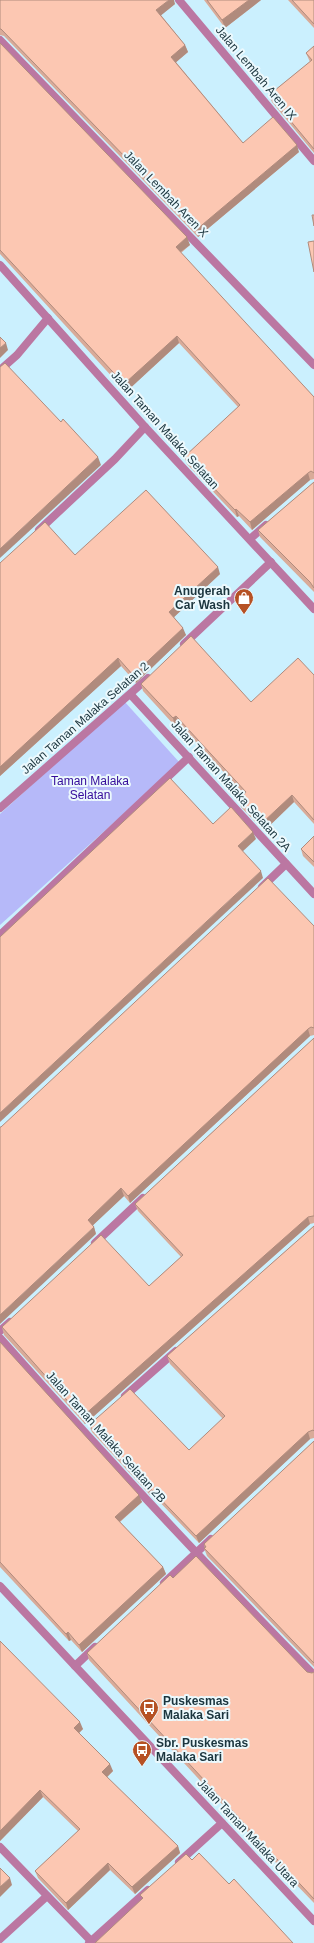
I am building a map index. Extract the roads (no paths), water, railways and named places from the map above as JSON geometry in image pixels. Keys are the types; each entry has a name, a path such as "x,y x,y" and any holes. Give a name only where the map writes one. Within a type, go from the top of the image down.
{"street":[{"name":"Jalan Lembah Aren IX","path":"179,0 314,161"},
{"name":"Jalan Lembah Aren X","path":"0,40 314,365"},
{"name":"Jalan Taman Malaka Selatan","path":"0,265 145,427 314,609"},
{"path":"0,370 17,355 48,318"},
{"path":"34,534 115,459 145,427"},
{"path":"250,539 273,519"},
{"path":"177,651 271,562"},
{"name":"Jalan Taman Malaka Selatan 2","path":"0,808 131,695 154,673"},
{"name":"Jalan Taman Malaka Selatan 2A","path":"131,695 314,894"},
{"path":"0,934 189,758"},
{"path":"257,891 286,864"},
{"path":"87,1250 151,1191"},
{"path":"0,1331 17,1315"},
{"name":"Jalan Taman Malaka Selatan 2B","path":"0,1338 87,1430 195,1553 313,1672"},
{"path":"119,1401 184,1343"},
{"path":"155,1590 218,1532"},
{"name":"Jalan Taman Malaka Utara","path":"0,1586 314,1921"},
{"path":"75,1666 104,1639"},
{"path":"171,1870 222,1823"},
{"path":"0,1848 91,1942 154,1885"},
{"path":"0,1940 47,1896"}],"place":[{"name":"Anugerah Car Wash","path":"244,615"},
{"name":"Puskesmas Malaka Sari","path":"149,1725"},
{"name":"Sbr. Puskesmas Malaka Sari","path":"142,1767"}],"park label":[{"name":"Taman Malaka Selatan","path":"90,788"}]}
